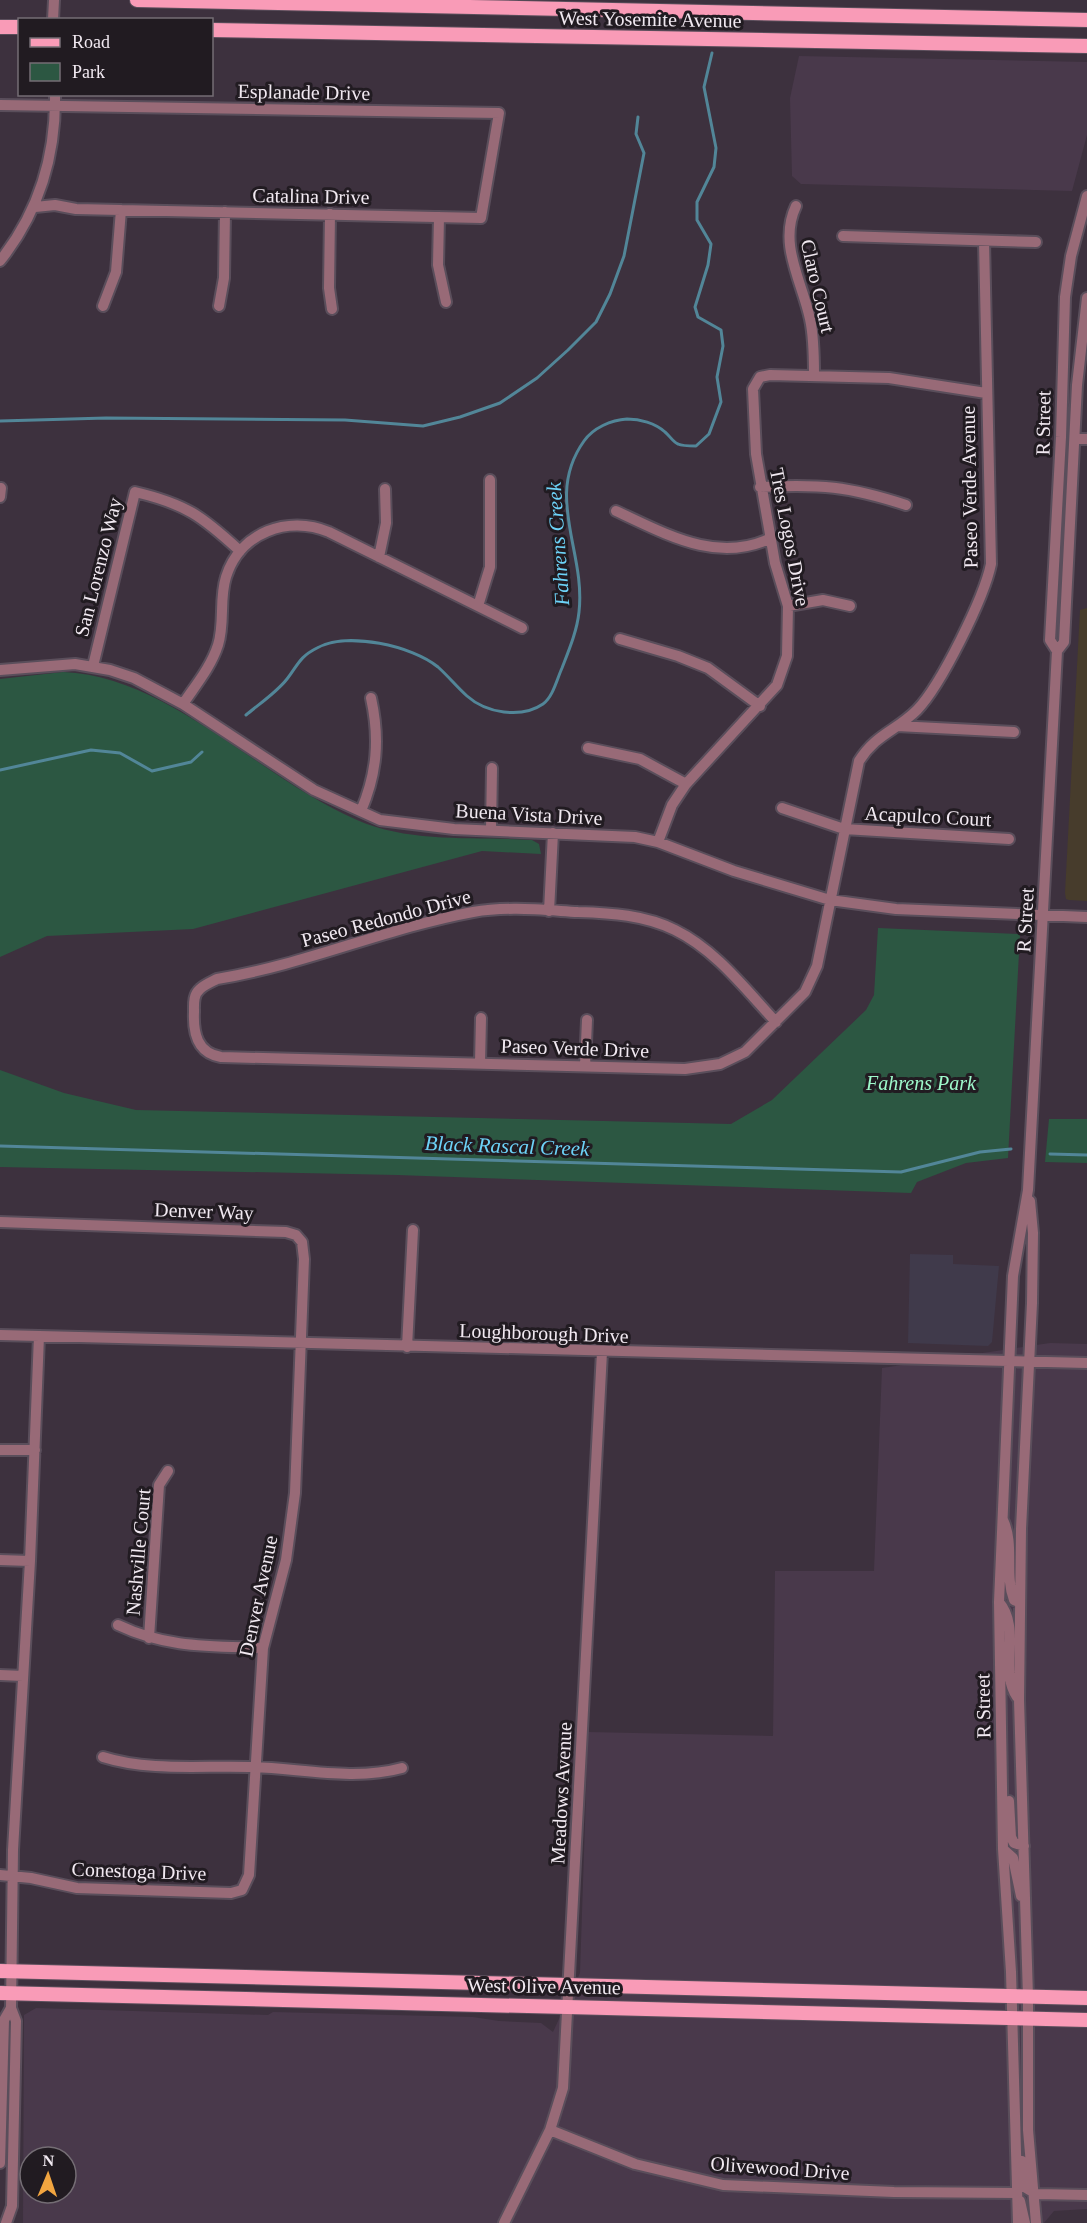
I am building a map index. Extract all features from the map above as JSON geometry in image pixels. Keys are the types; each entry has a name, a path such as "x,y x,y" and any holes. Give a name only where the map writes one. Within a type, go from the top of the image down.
{"main road":[{"name":"West Yosemite Avenue","path":"137,0 559,4 1087,20"},
{"path":"0,27 18,27"},
{"name":"West Yosemite Avenue","path":"213,30 1087,46"},
{"name":"West Olive Avenue","path":"6,1971 1087,1998"},
{"name":"West Olive Avenue","path":"6,1993 1087,2020"}],"street":[{"path":"53,18 54,0"},
{"path":"0,261 35,207 50,158 55,100"},
{"name":"Esplanade Drive","path":"0,105 55,100 499,113"},
{"name":"Catalina Drive","path":"35,207 55,205 76,209 481,218 499,113"},
{"name":"R Street","path":"1057,651 1050,640 1061,437 1065,297 1071,256 1087,196"},
{"name":"Claro Court","path":"796,206 789,220 787,235 810,319 814,375"},
{"path":"103,306 116,272 121,210"},
{"path":"219,306 224,278 225,212"},
{"path":"330,214 329,288 332,309"},
{"path":"439,217 438,265 446,302"},
{"path":"843,236 1036,242"},
{"name":"Paseo Verde Avenue","path":"830,900 859,760 875,739 897,726 917,710 938,680 987,583 991,564 984,241"},
{"name":"R Street","path":"1018,2223 1012,2019 1003,1849 999,1602 1002,1518 1013,1275 1028,1190 1057,651 1064,642 1077,385 1087,298"},
{"path":"814,375 889,378 986,393"},
{"name":"Tres Logos Drive","path":"658,842 672,805 686,784 777,685 787,656 788,606 760,487 753,389 760,377 814,375"},
{"path":"1075,439 1087,439"},
{"path":"478,606 490,567 490,480"},
{"path":"760,487 810,485 844,487 906,505"},
{"path":"0,497 1,488"},
{"path":"379,557 386,523 385,489"},
{"name":"San Lorenzo Way","path":"93,666 135,492 189,508 210,523 240,551"},
{"path":"616,511 677,539 707,547 730,549 754,546 771,538"},
{"path":"183,704 218,647 224,616 226,578 240,551 259,535 271,529 295,524 321,528 522,628"},
{"path":"788,606 823,600 850,606"},
{"path":"620,639 678,656 708,668 760,706"},
{"name":"Buena Vista Drive","path":"0,670 50,664 93,666 134,678 183,704 314,790 380,820 402,824 491,830 635,837 658,842 734,871 830,900 896,909 1087,917"},
{"path":"361,812 371,785 378,744 371,698"},
{"path":"897,726 1014,732"},
{"path":"588,748 640,759 686,784"},
{"path":"491,830 492,768"},
{"name":"Acapulco Court","path":"782,808 844,829 1009,839"},
{"path":"549,911 553,832"},
{"name":"Paseo Verde Drive","path":"221,1057 685,1069 720,1064 745,1052 805,992 813,975 830,900"},
{"name":"Paseo Redondo Drive","path":"221,1057 210,1054 201,1046 193,1027 196,994 200,988 217,979 472,912 514,909 628,916 676,930 732,973 776,1022"},
{"path":"480,1018 480,1064"},
{"path":"585,1066 586,1020"},
{"name":"R Street","path":"1028,1190 1033,1233 1030,1362 1019,1602 1019,1700 1028,1997 1028,2130 1036,2194 1036,2223"},
{"name":"Denver Way","path":"0,1222 258,1230 296,1235 302,1242 304,1259 301,1344"},
{"path":"407,1347 413,1230"},
{"name":"Loughborough Drive","path":"0,1335 1087,1364"},
{"path":"4,2216 12,2206 16,2020 6,1993 6,1971 30,1561 39,1336"},
{"name":"Denver Avenue","path":"242,1890 249,1875 262,1648 286,1560 293,1508 301,1344"},
{"name":"Meadows Avenue","path":"504,2223 550,2130 563,2088 602,1352"},
{"path":"0,1450 35,1450"},
{"name":"Nashville Court","path":"149,1638 159,1485 168,1471"},
{"path":"1002,1518 1009,1532 1010,1590 1014,1600 1019,1602"},
{"path":"0,1560 30,1561"},
{"path":"999,1602 1010,1622 1012,1690 1019,1700"},
{"path":"118,1625 149,1638 178,1646 262,1648"},
{"path":"0,1675 23,1676"},
{"path":"103,1756 131,1764 256,1767 369,1774 402,1768"},
{"path":"1002,1763 1008,1775 1011,1837 1014,1843 1024,1846"},
{"path":"1003,1849 1013,1858 1019,1892 1025,1901"},
{"name":"Conestoga Drive","path":"0,1875 13,1875 77,1888 231,1893 242,1890"},
{"path":"0,2163 4,2020 11,2008"},
{"path":"3,2068 9,2079 8,2110 13,2123"},
{"path":"1,2125 7,2134 7,2165 12,2175"},
{"name":"Olivewood Drive","path":"550,2130 635,2164 723,2184 894,2192 1016,2193"},
{"path":"1016,2137 1021,2147 1026,2188 1036,2194 1087,2195"},
{"path":"1016,2193 1024,2210 1025,2223"}],"shaded area":[{"path":"799,56 1087,62 1087,135 1072,191 801,184 792,176 790,98"},
{"path":"1087,608 1087,901 1066,899 1065,893 1080,610"},
{"path":"910,1254 953,1255 953,1264 999,1266 992,1342 988,1346 908,1343"},
{"path":"1050,1343 1087,1344 1087,2209 1054,2211 1044,2223 23,2223 23,2205 78,2205 78,2145 23,2145 24,2015 36,2008 268,2015 273,2012 473,2017 541,2023 553,2032 580,1973 588,1732 773,1736 775,1571 874,1571 882,1368"}],"green space":[{"path":"63,672 102,678 140,691 214,732 321,802 378,828 421,836 532,840 539,844 541,854 482,851 193,929 47,936 0,957 0,679"},
{"name":"Fahrens Park","path":"878,928 1020,934 1008,1158 966,1163 917,1182 911,1193 397,1175 0,1167 0,1070 64,1093 136,1110 731,1124 772,1100 866,1010 874,995"},
{"path":"1049,1119 1087,1119 1087,1163 1045,1162"}],"waterway":[{"name":"Fahrens Creek","path":"246,715 278,689 306,655 330,643 345,641 379,643 397,647 427,659 463,693 484,707 494,710 514,713 534,709 549,697 572,640 579,612 580,589 569,525 567,483 573,462 584,441 592,432 609,423 632,419 657,426 678,444 696,446 709,434 721,402 717,377 723,346 721,330 698,317 695,307 708,265 711,244 697,220 697,202 714,167 716,148 704,87 712,53"},
{"path":"0,421 106,418 345,420 423,426 460,417 500,403 537,378 568,350 596,322 610,294 624,256 644,153 636,134 638,117"},
{"name":"Fahrens Creek","path":"0,770 91,750 120,753 152,771 191,762 202,752"},
{"name":"Black Rascal Creek","path":"0,1146 901,1172 980,1152 1011,1149"},
{"name":"Black Rascal Creek","path":"1050,1154 1087,1155"}]}
